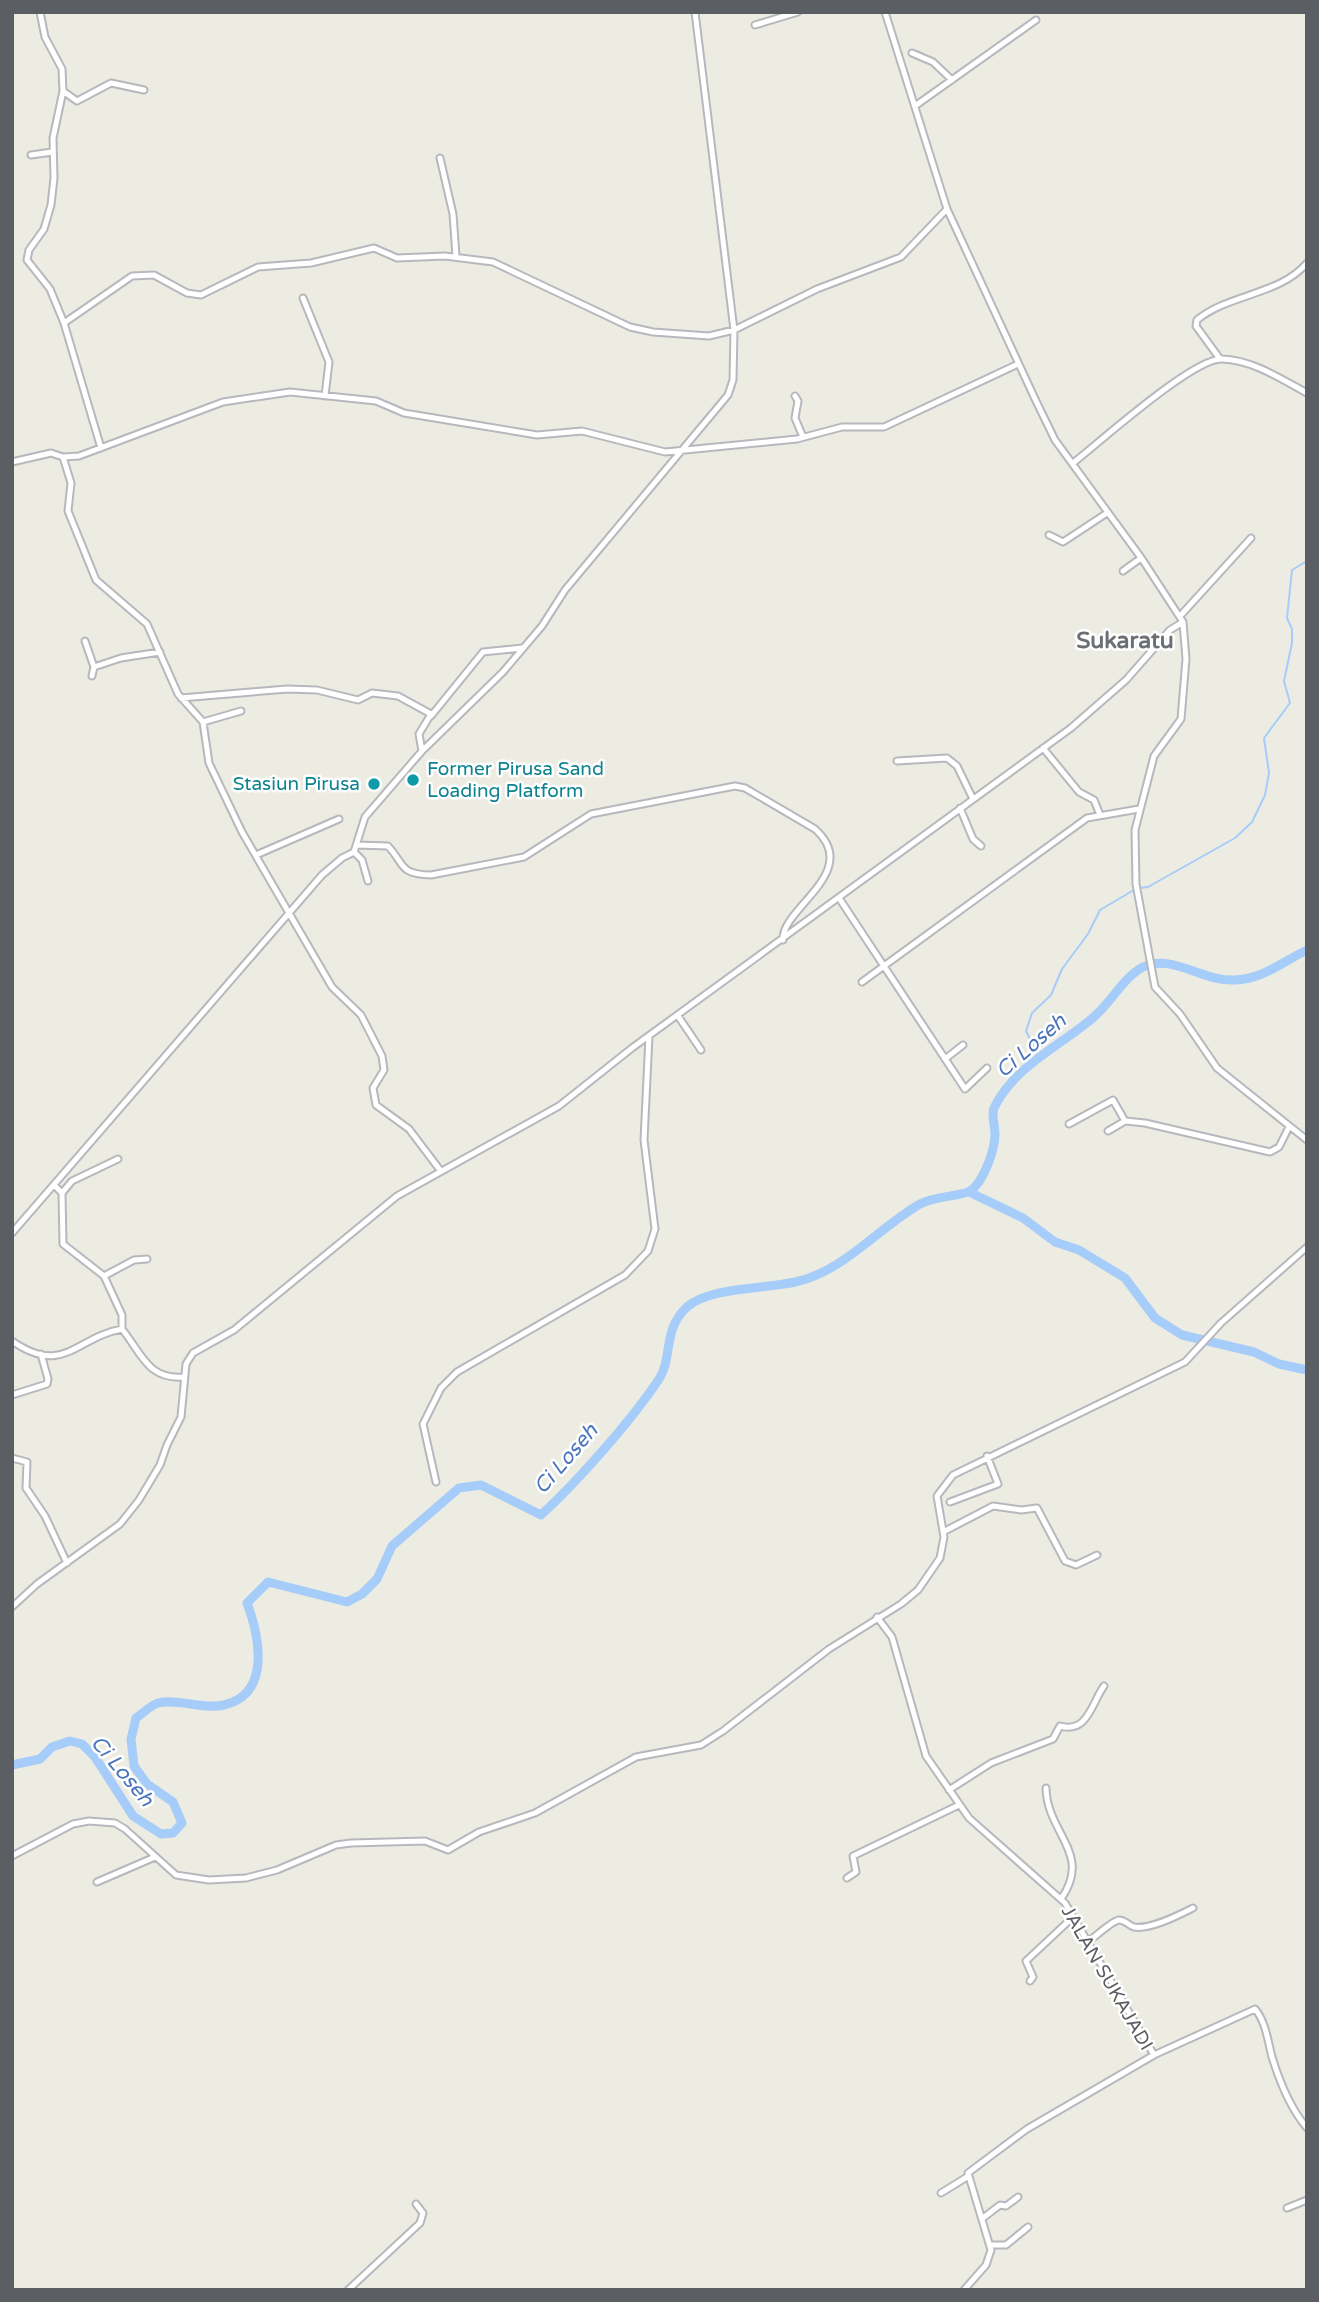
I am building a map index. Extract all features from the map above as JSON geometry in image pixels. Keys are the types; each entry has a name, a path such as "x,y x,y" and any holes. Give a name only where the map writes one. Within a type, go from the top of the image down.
{"street":[{"path":"40,12 46,37 62,69 63,92 52,152 54,178 51,205 44,229 27,256 29,266 50,289 64,323 101,447"},
{"path":"12,1233 322,875 342,858 354,852 365,817 422,751 479,697 542,626 565,590 728,395 733,380 734,330 695,12"},
{"path":"755,25 798,12"},
{"path":"885,12 947,209 1055,440 1141,558 1181,615 1183,622 1186,659 1181,719 1154,756 1135,830 1136,887 1149,967 1160,995 1180,1014 1217,1068 1307,1140"},
{"path":"915,106 1036,20"},
{"path":"912,53 933,62 952,80"},
{"path":"63,92 77,101 111,83 144,90"},
{"path":"31,155 52,152"},
{"path":"440,158 453,214 456,256"},
{"path":"64,323 123,279 141,274 163,278 187,293 201,295 258,267 312,263 368,248 397,258 456,256 493,262 630,327 653,332 709,336 734,330 817,289 901,257 947,209"},
{"path":"1220,359 1196,326 1197,320 1217,307 1272,286 1307,263"},
{"path":"303,298 330,362 325,396"},
{"path":"1073,463 1178,380 1220,359 1262,369 1307,393"},
{"path":"12,461 51,453 74,457 223,402 290,392 376,401 404,413 537,435 582,431 610,436 651,451 684,449 803,437 842,427 862,429 893,424 1018,364"},
{"path":"795,396 798,401 795,418 803,437"},
{"path":"63,457 71,483 68,510 96,580 147,624 168,676 181,698 203,722 209,763 256,855 332,987 361,1015 382,1056 384,1070 373,1088 376,1105 409,1129 440,1170"},
{"path":"1049,536 1063,542 1107,513"},
{"path":"1181,615 1251,538"},
{"path":"1123,570 1141,558"},
{"path":"12,1607 120,1524 151,1482 181,1418 186,1364 193,1353 233,1330 397,1196 440,1170 544,1116 649,1036 1044,748 1101,705 1170,630 1183,622"},
{"path":"85,641 94,667 92,676"},
{"path":"422,751 419,734 483,652 522,648"},
{"path":"94,667 160,652"},
{"path":"181,698 287,689 317,690 358,701 372,693 408,700 427,710 431,716"},
{"path":"203,722 240,711"},
{"path":"1044,748 1079,792 1094,800 1100,815"},
{"path":"897,761 947,758 957,766 973,799"},
{"path":"357,845 391,848 393,856 405,869 417,874 431,875 524,857 592,814 739,787 815,829 824,838 828,850 821,883 785,926 783,940"},
{"path":"960,808 973,839 981,846"},
{"path":"862,982 1087,818 1139,809"},
{"path":"256,855 339,819"},
{"path":"354,852 362,860 368,881"},
{"path":"839,898 966,1090 987,1068"},
{"path":"678,1016 701,1051"},
{"path":"436,1482 423,1424 445,1383 457,1372 625,1275 648,1251 655,1229 644,1140 649,1036"},
{"path":"945,1059 963,1045"},
{"path":"1069,1124 1113,1100 1125,1121"},
{"path":"1108,1130 1125,1121 1145,1123 1270,1153 1279,1147 1289,1127"},
{"path":"118,1159 72,1181 62,1193 64,1244 104,1276 123,1318 122,1329 161,1377 184,1377"},
{"path":"54,1185 62,1193"},
{"path":"12,1856 73,1824 89,1821 115,1823 125,1829 176,1875 209,1880 246,1878 344,1843 425,1841 448,1850 479,1832 535,1813 636,1757 701,1745 918,1590 940,1558 943,1531 937,1501 940,1489 953,1475 987,1456 1185,1362 1307,1247"},
{"path":"104,1276 134,1260 147,1259"},
{"path":"12,1341 41,1354 64,1356 122,1329"},
{"path":"12,1395 47,1384 41,1354"},
{"path":"950,1502 998,1484 987,1456"},
{"path":"12,1458 27,1462 26,1488 45,1516 67,1563"},
{"path":"943,1531 993,1506 1021,1510 1037,1508 1067,1562 1078,1564 1097,1555"},
{"name":"JALAN SUKAJADI","path":"877,1617 892,1637 926,1756 969,1818 1061,1899 1154,2055 1027,2129 972,2170 967,2177 941,2193"},
{"path":"949,1790 991,1763 1053,1739 1060,1726 1069,1729 1079,1724 1090,1714 1104,1686"},
{"path":"1046,1788 1046,1806 1072,1854 1074,1866 1069,1888 1061,1899"},
{"path":"847,1878 856,1872 853,1856 959,1805"},
{"path":"97,1882 155,1857"},
{"path":"1087,1942 1103,1933 1115,1921 1122,1920 1135,1927 1148,1926 1193,1908"},
{"path":"1030,1981 1033,1978 1026,1961 1073,1917"},
{"path":"1154,2055 1255,2009 1264,2025 1281,2084 1297,2116 1307,2128"},
{"path":"964,2290 986,2266 990,2245 967,2177"},
{"path":"983,2218 1000,2205 1006,2206 1018,2197"},
{"path":"1287,2208 1307,2200"},
{"path":"348,2290 420,2223 423,2213 416,2204"},
{"path":"990,2245 1006,2245 1028,2227"}],"waterway":[{"path":"1139,888 1148,887 1235,838 1252,822 1265,795 1269,773 1264,738 1290,703 1284,681 1292,643 1292,629 1287,618 1292,570 1307,561"},
{"path":"1039,1057 1026,1031 1032,1013 1051,995 1062,969 1088,934 1100,910 1134,890"},
{"name":"Ci Loseh","path":"12,1765 40,1759 52,1747 70,1741 82,1744 95,1757 133,1816 161,1834 173,1833 182,1823 173,1802 147,1784 134,1766 131,1739 136,1718 155,1704 166,1702 224,1705 239,1699 250,1689 256,1676 258,1646 247,1603 268,1582 347,1602 362,1594 377,1579 392,1546 459,1488 481,1485 541,1515 603,1450 659,1379 666,1362 674,1325 687,1307 697,1300 723,1292 795,1282 812,1277 845,1259 920,1204 970,1191 980,1180 991,1156 995,1134 993,1111 1003,1093 1026,1068 1095,1016 1136,971 1165,963 1211,977 1245,979 1255,977 1307,950"},
{"path":"969,1192 1023,1218 1055,1242 1079,1250 1125,1278 1155,1318 1182,1335 1254,1352 1279,1364 1307,1370"}],"place":[{"name":"Former Pirusa Sand Loading Platform","path":"413,780"},
{"name":"Stasiun Pirusa","path":"374,784"}],"district":[{"name":"Sukaratu","path":"1125,641"}]}
